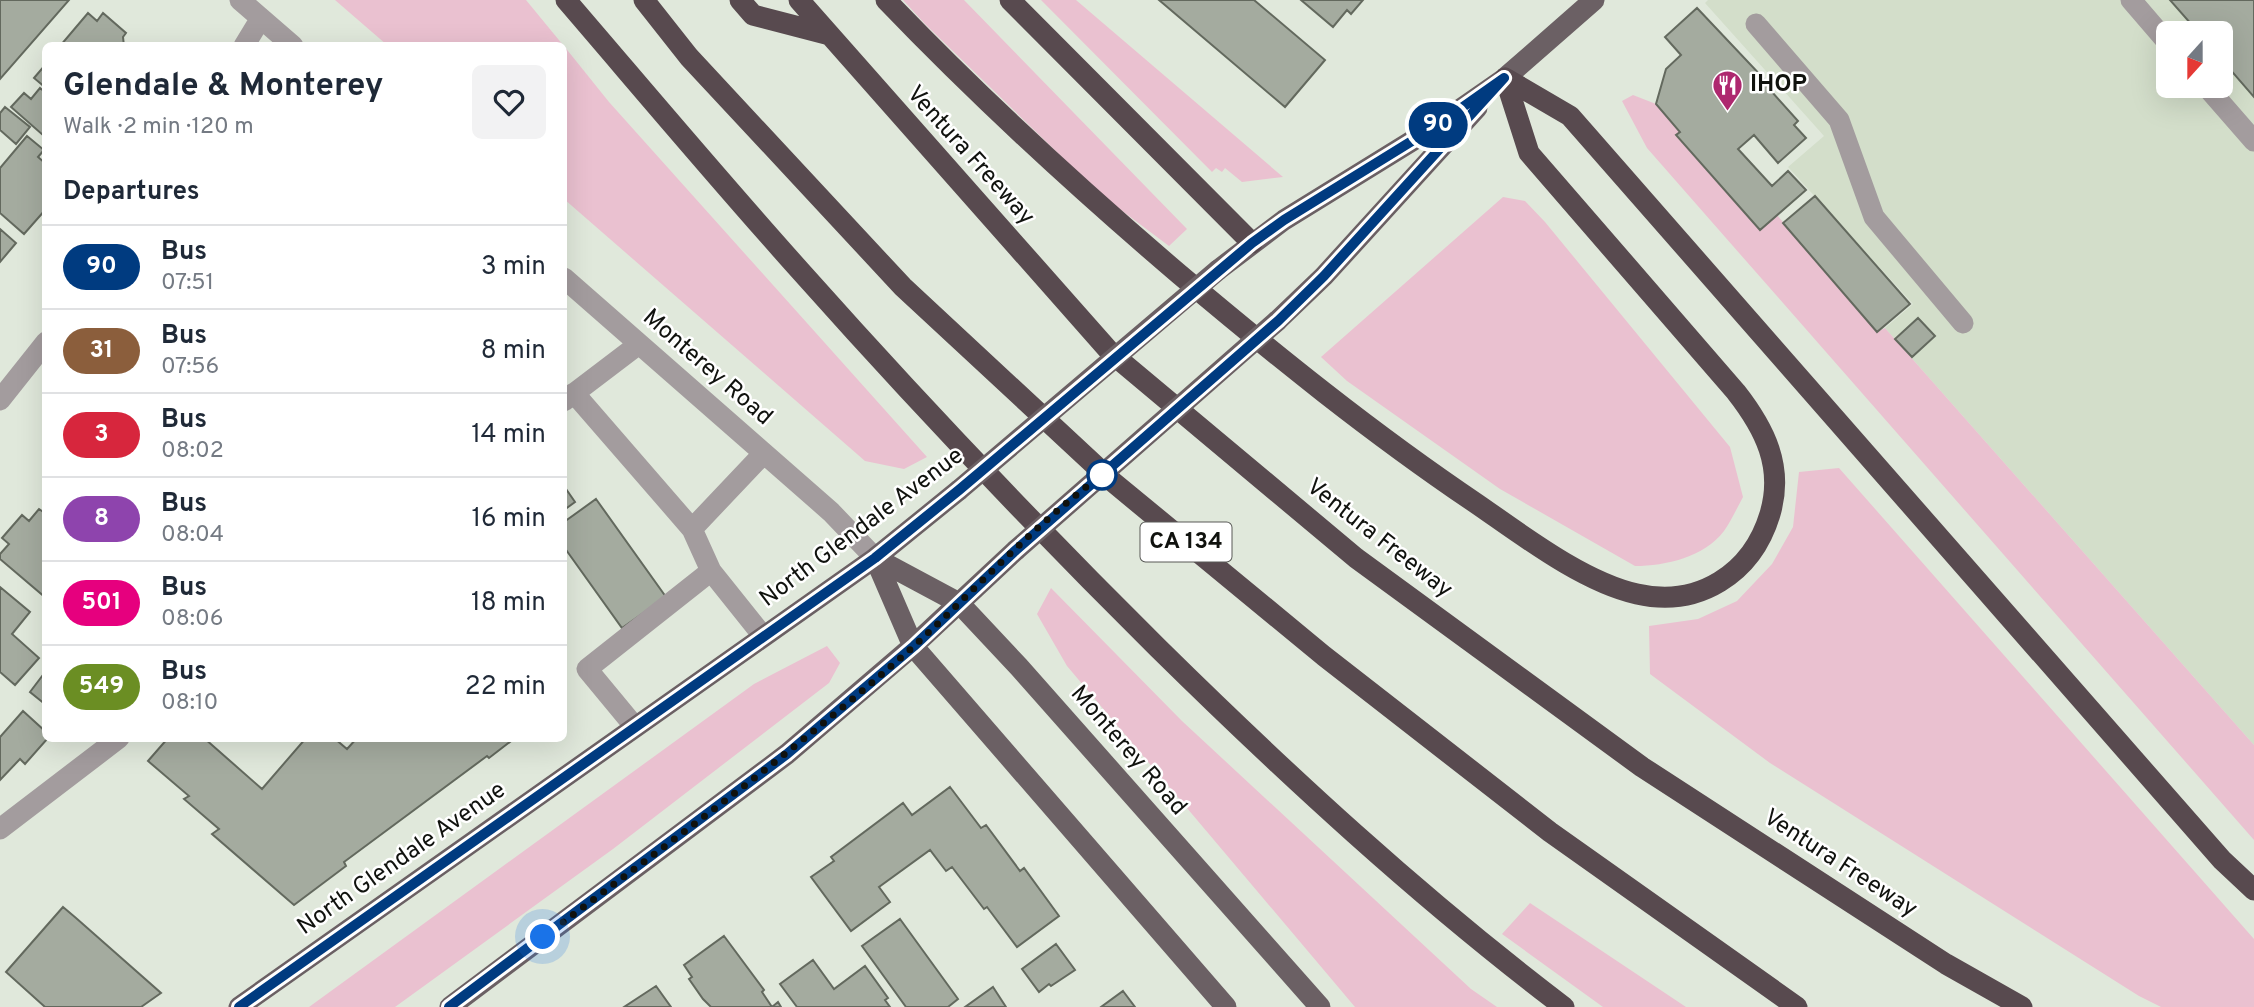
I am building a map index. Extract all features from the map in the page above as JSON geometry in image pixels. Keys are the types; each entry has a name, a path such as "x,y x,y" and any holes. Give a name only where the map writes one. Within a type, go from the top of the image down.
{"highway":[{"path":"566,0 805,276 1086,576 1219,709 1314,798 1440,908 1564,1007"},
{"name":"CA 134","path":"644,0 689,57 903,287 1112,482 1324,656 1550,832 1797,1007"},
{"path":"740,0 753,15 830,35"},
{"name":"Ventura Freeway","path":"799,0 1111,353 1356,558 1642,767 1946,964 2022,1007"},
{"path":"886,0 976,91 1102,207 1274,353 1394,445 1510,526 1610,586 1653,596 1693,594 1719,583 1739,568 1755,547 1767,524 1774,498 1776,471 1769,444 1756,418 1736,392 1529,153 1504,78"},
{"path":"1010,0 1252,243"},
{"path":"1504,78 1570,116 2222,860 2254,890"}],"main road":[{"name":"North Glendale Avenue","path":"239,1007 875,558 1252,243 1284,220 1433,128 1504,78 1594,0"},
{"name":"North Glendale Avenue","path":"450,1007 787,754 914,646 1016,550 1278,321 1324,276 1504,78"},
{"name":"Monterey Road","path":"875,558 959,603 1320,1007"},
{"name":"Monterey Road","path":"875,558 914,646 1226,1007"}],"street":[{"path":"240,0 288,42"},
{"path":"2131,0 2156,29"},
{"path":"246,42 261,18"},
{"path":"1756,24 1839,120 1874,217 1963,323"},
{"path":"2216,98 2254,141"},
{"name":"Monterey Road","path":"567,281 831,512 875,558"},
{"path":"639,344 569,397 692,529 711,571 763,636"},
{"path":"0,400 42,347"},
{"path":"692,529 764,453"},
{"path":"635,727 587,669 711,571"},
{"path":"0,830 114,742"}],"shaded area":[{"path":"335,0 526,0 561,42 384,42"},
{"path":"903,0 964,0 1187,229 1169,246 1101,195"},
{"path":"1041,0 1076,0 1283,177 1242,182 1225,168 1222,172 1216,168 1212,172"},
{"path":"1708,0 2254,0 2254,745 1885,328 1913,304 1788,167 1824,136 1705,3"},
{"path":"567,50 609,102 927,457 904,469 865,461 567,202"},
{"path":"1633,95 1656,104 1680,132 1677,136 1760,230 1777,215 1877,332 1885,328 2254,745 2254,840 1647,148 1622,101"},
{"path":"1503,197 1525,201 1545,222 1730,447 1743,497 1724,531 1706,547 1672,562 1635,566 1500,489 1347,381 1321,357"},
{"path":"1839,468 2254,939 2254,1007 2161,1007 2139,996 1770,763 1650,674 1649,626 1698,619 1737,601 1772,564 1793,527 1799,472"},
{"path":"1051,588 1182,721 1471,989 1497,1007 1355,1007 1067,666 1037,614"},
{"path":"827,646 840,663 829,683 613,849 395,1007 309,1007 754,684"},
{"path":"1530,903 1686,1007 1603,1007 1502,934"}],"building":[{"path":"0,0 69,0 0,79"},
{"path":"1159,0 1254,0 1325,60 1285,107"},
{"path":"1301,0 1363,0 1351,14 1347,10 1333,27"},
{"path":"2170,0 2254,0 2254,97 2233,73 2233,21 2188,21"},
{"name":"IHOP","path":"1697,8 1766,81 1764,83 1798,121 1794,125 1806,138 1778,163 1754,135 1738,149 1772,186 1788,171 1806,190 1760,230 1676,135 1680,132 1656,104 1666,69 1681,55 1665,37"},
{"path":"88,13 97,21 103,13 126,33 124,42 63,42"},
{"path":"42,69 42,85 34,78"},
{"path":"40,88 42,90 42,134 11,107 24,93 31,99"},
{"path":"5,107 30,127 16,144 0,130 0,113"},
{"path":"27,136 42,148 38,157 42,160 42,214 24,234 0,213 0,168"},
{"path":"1815,196 1910,304 1877,332 1783,223"},
{"path":"0,229 16,243 0,262"},
{"path":"1918,318 1935,336 1912,357 1895,339"},
{"path":"567,490 575,502 567,508"},
{"path":"596,499 666,597 622,628 567,551 567,520"},
{"path":"39,509 42,511 42,595 0,559 0,554 9,544 2,538 22,515 29,521"},
{"path":"0,587 30,612 12,634 39,658 15,685 0,672"},
{"path":"42,676 42,702 30,692"},
{"path":"23,711 42,728 42,742 44,742 25,764 20,759 0,780 0,737"},
{"path":"165,742 209,742 262,789 303,742 339,742 347,749 353,742 510,742 344,862 346,866 294,905 212,834 219,829 184,799 189,796 148,761"},
{"path":"950,787 981,828 986,825 1020,871 1024,868 1059,916 1017,947 952,867 946,871 930,850 879,887 890,902 851,931 811,877 834,861 831,857 903,803 912,815"},
{"path":"63,907 161,993 141,1007 45,1007 6,972"},
{"path":"900,919 958,999 948,1007 906,1007 862,946"},
{"path":"724,936 764,990 762,992 772,1007 711,1007 689,979 692,977 684,965"},
{"path":"1056,944 1075,970 1039,992 1022,969"},
{"path":"813,960 834,989 865,966 888,998 885,1000 890,1007 797,1007 780,984"},
{"path":"656,986 671,1007 624,1007"},
{"path":"993,987 1006,1007 965,1007"},
{"path":"1123,991 1135,1007 1101,1007"}],"bus line":[{"name":"90","path":"239,1007 875,558 1218,270 1284,220 1433,128 1504,78 1324,276 1278,321 1016,550 914,646 787,754 449,1007"}],"place":[{"name":"IHOP","path":"1727,112"}],"route":[{"path":"543,937 787,754 914,646 1016,550 1102,475"}]}
